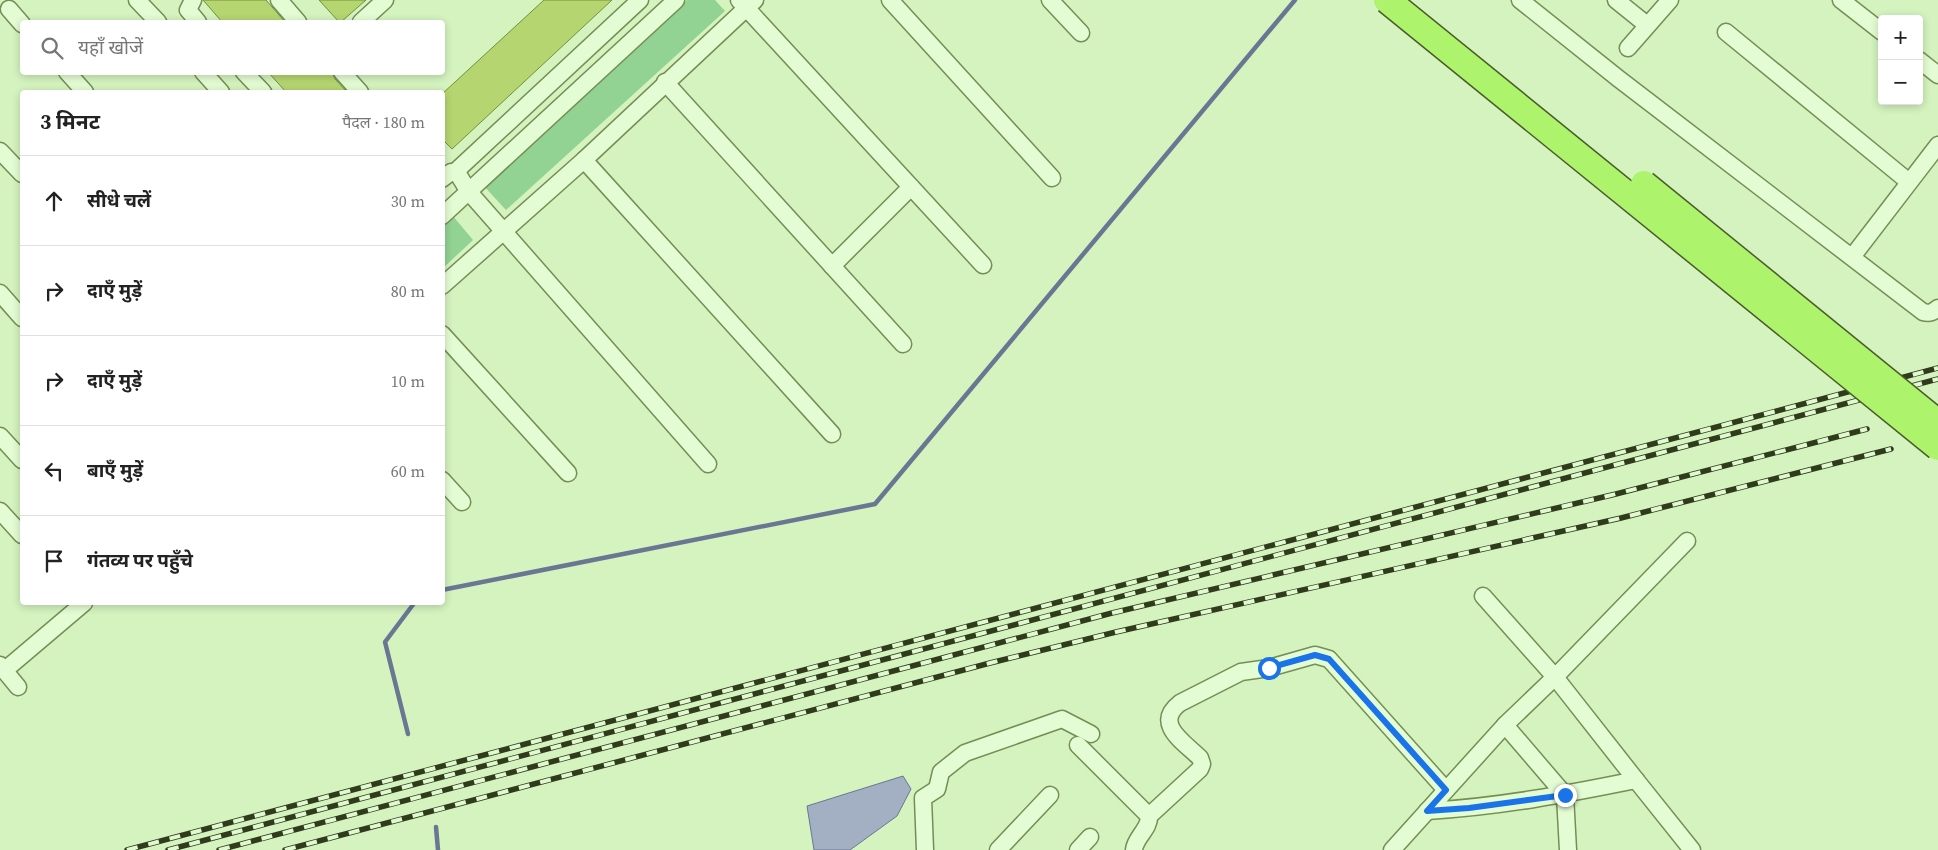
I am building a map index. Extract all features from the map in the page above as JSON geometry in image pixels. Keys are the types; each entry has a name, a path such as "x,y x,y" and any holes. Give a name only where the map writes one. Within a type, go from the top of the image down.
{"highway":[{"path":"1387,0 1938,447"},
{"path":"1415,0 1938,423"}],"street":[{"path":"137,0 156,20"},
{"path":"193,0 188,10 196,20"},
{"path":"279,0 296,20"},
{"path":"363,20 385,0"},
{"path":"640,0 449,176 469,192 708,464"},
{"path":"445,213 676,0"},
{"path":"890,0 1052,178"},
{"path":"1050,0 1081,33"},
{"path":"1520,0 1924,312 1928,314 1938,308"},
{"path":"1616,0 1647,25"},
{"path":"1628,48 1670,0"},
{"path":"1841,0 1878,29"},
{"path":"445,283 584,160 747,3 983,265"},
{"path":"9,9 20,22"},
{"path":"1726,32 1909,182"},
{"path":"1923,63 1938,75"},
{"path":"70,75 83,90"},
{"path":"206,75 219,90"},
{"path":"247,75 261,90"},
{"path":"345,75 358,90"},
{"path":"665,82 903,344"},
{"path":"1852,257 1938,146"},
{"path":"0,151 20,172"},
{"path":"584,160 832,434"},
{"path":"832,266 911,187"},
{"path":"0,293 20,316"},
{"path":"445,337 568,473"},
{"path":"0,436 20,458"},
{"path":"445,483 462,502"},
{"path":"0,511 20,533"},
{"path":"1392,850 1505,725 1555,677 1687,541"},
{"path":"1483,596 1555,677 1692,850"},
{"path":"18,687 2,668 81,605"},
{"path":"1130,849 1148,824 1149,816 1200,769 1202,764 1200,758 1170,727 1169,717 1173,708 1241,672 1269,668 1315,655 1329,659 1446,790"},
{"path":"925,850 923,798 937,790 941,772 965,753 1062,718 1091,734"},
{"path":"1505,725 1565,795 1568,850"},
{"path":"1078,744 1149,816"},
{"path":"1427,811 1469,808 1565,795 1636,780"},
{"path":"998,850 1050,795"},
{"path":"1078,850 1090,837"}],"green space":[{"path":"687,0 715,0 725,11 506,210 483,185"},
{"path":"452,215 473,240 445,266 445,222"}],"water":[{"path":"903,776 911,789 897,816 850,850 814,850 807,806"}],"building":[{"path":"203,0 266,0 283,20 220,20"},
{"path":"319,0 366,0 343,20 337,20"},
{"path":"544,0 612,0 452,149 445,142 445,91"},
{"path":"271,75 333,75 345,90 284,90"}],"waterway":[{"path":"445,589 875,504 1295,0"},
{"path":"408,734 385,642 413,605"},
{"path":"436,827 438,850"}],"railway":[{"path":"127,850 1938,368"},
{"path":"168,850 1938,379"},
{"path":"219,850 1112,613 1616,494 1867,429"},
{"path":"285,850 990,663 1116,632 1621,518 1891,449"}],"route":[{"path":"1269,668 1315,655 1329,659 1446,790 1427,811 1469,808 1565,795"}]}
